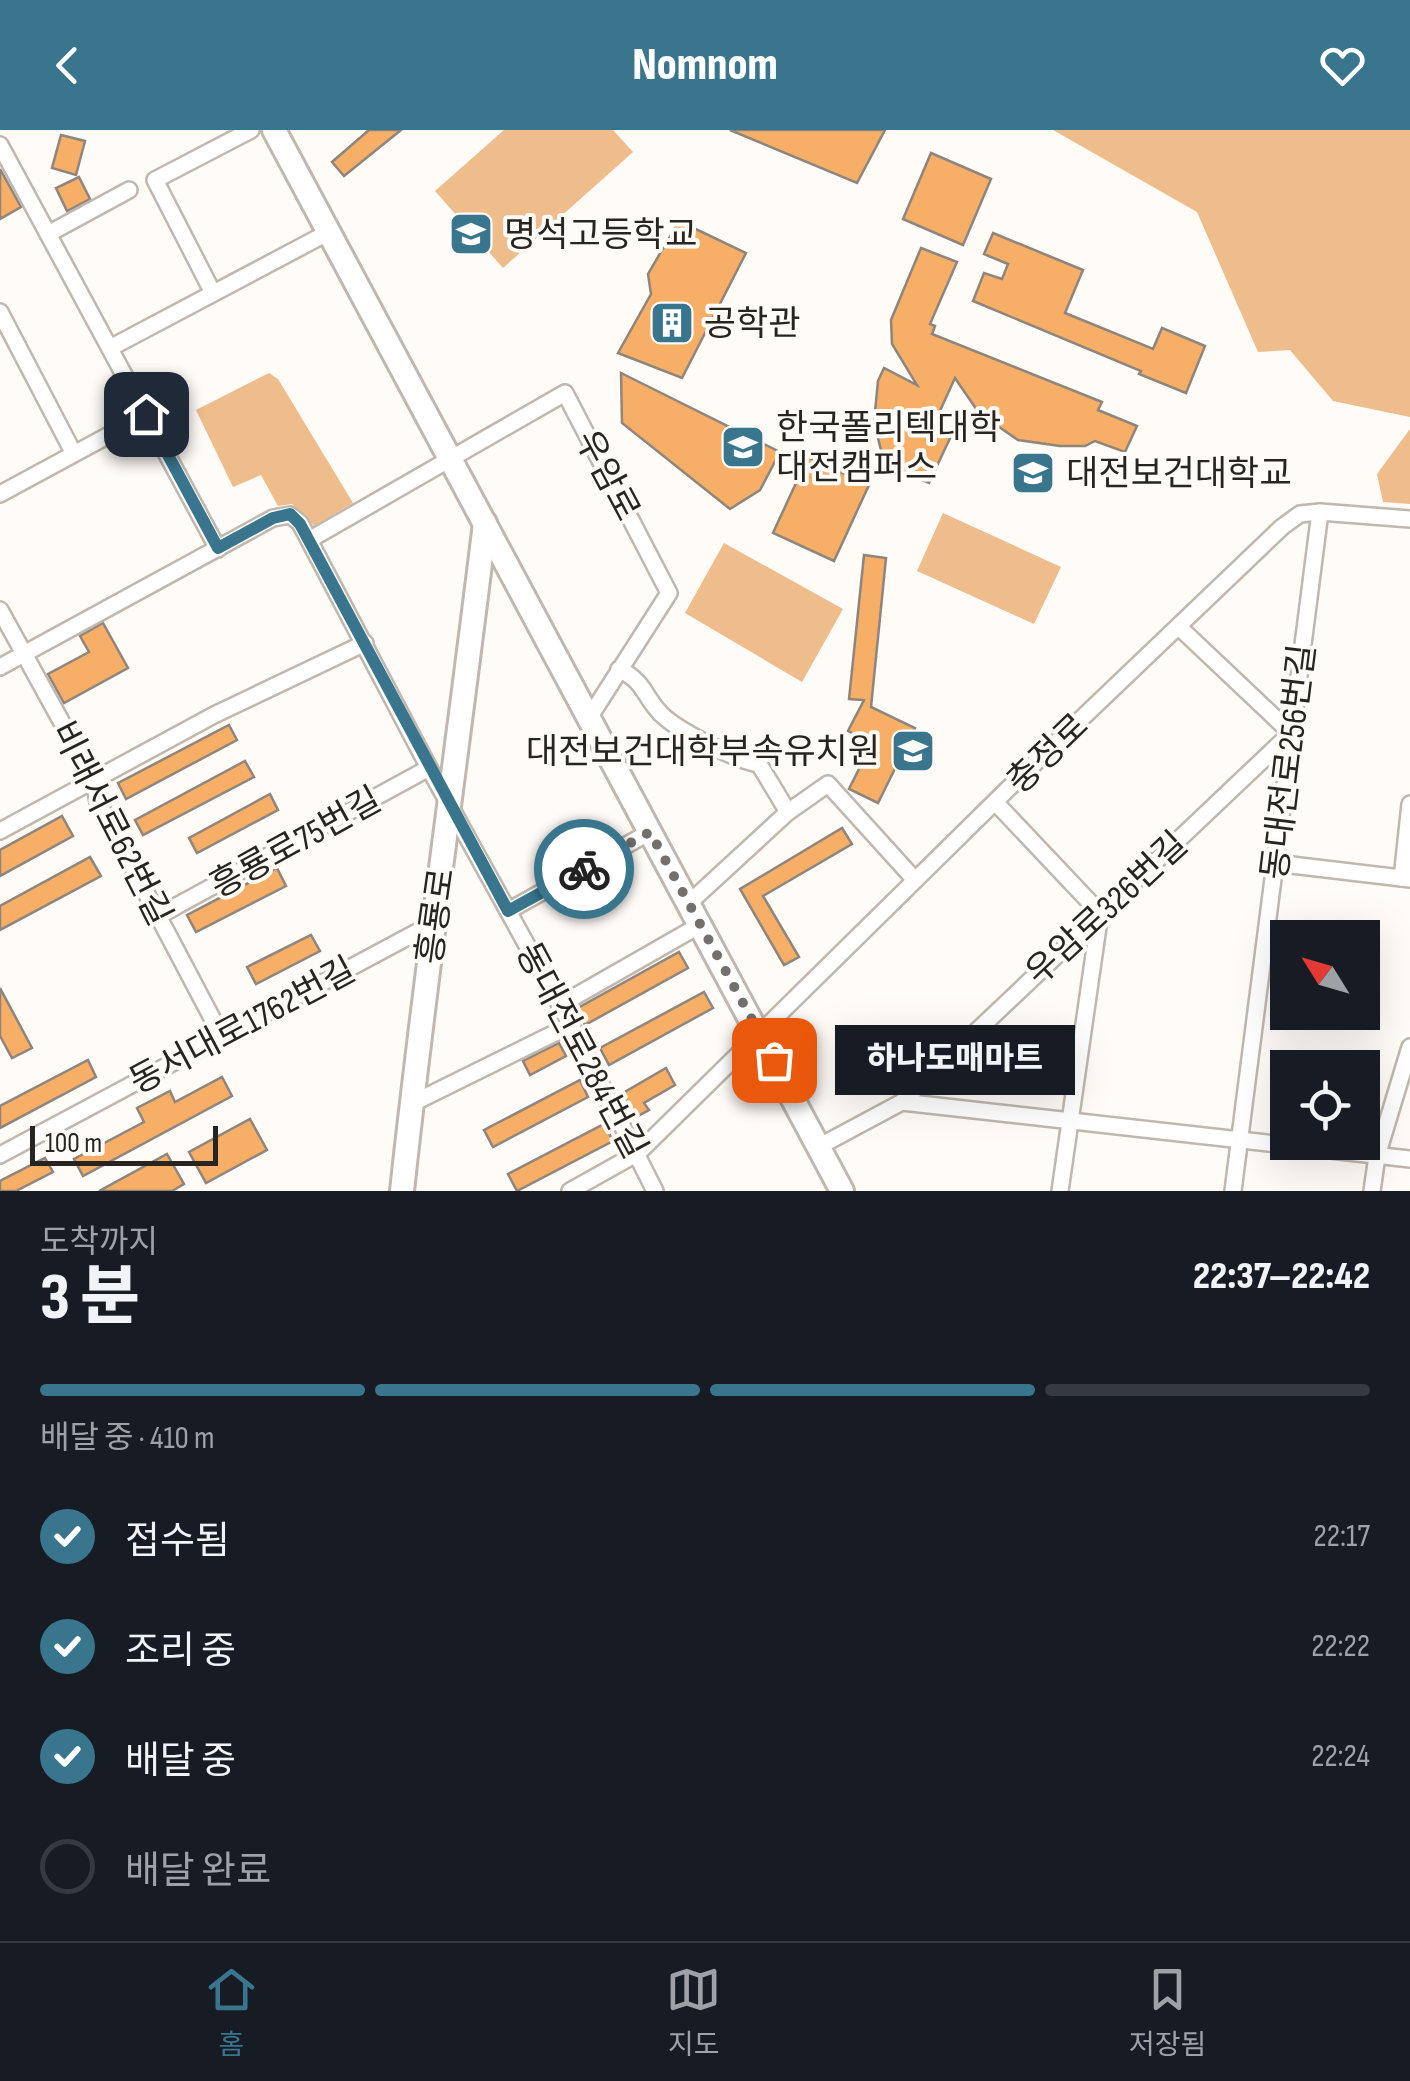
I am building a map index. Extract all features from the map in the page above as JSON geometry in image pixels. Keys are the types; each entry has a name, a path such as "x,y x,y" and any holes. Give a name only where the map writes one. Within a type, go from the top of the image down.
{"main road":[{"path":"274,130 842,1191"},
{"name":"흥룡로","path":"402,1191 432,924 452,804 485,523"}],"street":[{"path":"213,293 154,180 252,130"},
{"path":"0,145 218,548"},
{"path":"48,234 129,190"},
{"path":"110,348 329,232"},
{"path":"0,312 74,452"},
{"name":"우암로","path":"310,540 565,393 669,593 589,718"},
{"path":"0,494 146,414"},
{"name":"충정로","path":"570,1191 638,1153 759,1031 1282,528 1300,514 1320,512 1410,518"},
{"name":"동대전로256번길","path":"1233,1191 1320,512"},
{"path":"0,667 273,518 290,514 310,540"},
{"name":"동대전로284번길","path":"310,540 571,1025 655,1191"},
{"name":"비래서로62번길","path":"0,610 94,781 98,802 222,1036"},
{"path":"1180,628 1291,733"},
{"path":"0,831 214,715 364,643"},
{"path":"619,669 638,678 662,715 740,762 759,764 788,812"},
{"name":"우암로326번길","path":"820,1146 902,1102 1291,733"},
{"name":"흥룡로75번길","path":"160,915 430,768"},
{"path":"560,1006 694,915 788,812 828,784 916,880"},
{"path":"996,804 1100,913 1060,1191"},
{"path":"1275,863 1406,878 1410,804"},
{"path":"508,911 650,832"},
{"name":"동서대로1762번길","path":"0,1155 432,924"},
{"path":"411,1104 571,1025"},
{"path":"1380,1146 1410,1047"},
{"path":"902,1102 1270,1144"},
{"path":"1380,1156 1410,1160"},
{"path":"1372,1191 1376,1160"}],"shaded area":[{"path":"504,130 613,130 633,152 503,268 435,191"},
{"path":"1053,130 1410,130 1410,417 1333,401 1290,350 1258,352 1197,212"},
{"path":"269,373 278,379 353,503 314,526 292,504 278,506 261,475 233,487 196,410"},
{"path":"1410,429 1410,504 1383,502 1377,474"},
{"path":"943,513 1061,567 1034,624 917,571"},
{"path":"724,543 843,609 802,682 685,613"}],"building":[{"path":"369,130 401,130 344,176 332,162"},
{"path":"730,130 885,130 857,183"},
{"path":"61,135 85,141 76,175 52,168"},
{"path":"931,153 991,179 963,245 903,219"},
{"path":"0,169 21,207 0,219"},
{"path":"79,177 90,199 67,211 56,188"},
{"name":"공학관","path":"679,221 746,253 682,378 618,353 651,294 648,274"},
{"path":"993,233 1083,270 1065,313 1153,349 1162,328 1205,346 1186,393 973,301 984,273 1002,279 1008,264 984,254"},
{"path":"921,248 957,262 930,324 935,326 932,334 1102,402 1098,410 1137,426 1125,452 1095,441 1085,446 1060,446 1018,440 979,413 955,378 933,426 952,434 929,483 900,471 897,457 881,450 874,422 878,381 884,368 917,385 892,344 891,320"},
{"path":"621,373 780,452 760,490 730,509 622,423"},
{"path":"808,457 869,485 834,561 773,533"},
{"path":"864,555 886,558 871,707 915,728 878,803 849,789 872,743 848,731 864,700 849,699"},
{"path":"103,623 128,668 64,703 48,674 89,652 80,636"},
{"path":"229,725 237,740 126,799 118,783"},
{"path":"245,761 254,777 143,835 135,820"},
{"path":"270,794 278,810 197,853 189,838"},
{"path":"62,816 73,836 0,876 0,850"},
{"path":"842,828 852,844 763,896 799,957 784,965 740,889"},
{"path":"90,857 101,876 0,930 0,906"},
{"path":"277,868 286,886 196,932 187,915"},
{"path":"311,935 320,951 256,984 247,967"},
{"path":"679,952 688,968 585,1025 576,1009"},
{"path":"0,988 32,1048 12,1058 0,1036"},
{"path":"704,992 713,1008 609,1065 600,1048"},
{"path":"559,1043 566,1056 530,1075 523,1061"},
{"path":"88,1060 96,1077 0,1128 0,1106"},
{"path":"666,1068 675,1085 644,1103 649,1110 636,1117 623,1093"},
{"path":"222,1077 232,1096 83,1176 74,1159 144,1122 137,1108 170,1091 175,1102"},
{"path":"580,1080 588,1097 493,1147 484,1130"},
{"path":"250,1119 267,1150 206,1183 189,1152"},
{"path":"604,1124 613,1141 517,1191 508,1174"},
{"path":"167,1154 184,1184 172,1191 99,1191"},
{"path":"45,1158 53,1172 16,1191 0,1191 0,1181"}],"way so far":[{"path":"584,869 650,832 774,1060"}],"place":[{"name":"명석고등학교","path":"471,234"},
{"name":"공학관","path":"672,323"},
{"name":"한국폴리텍대학 대전캠퍼스","path":"743,447"},
{"name":"대전보건대학교","path":"1033,473"},
{"name":"대전보건대학부속유치원","path":"913,751"},
{"name":"하나도매마트","path":"774,1060"}],"route":[{"path":"146,414 218,548 273,518 290,514 300,524 508,911 584,869"}]}
